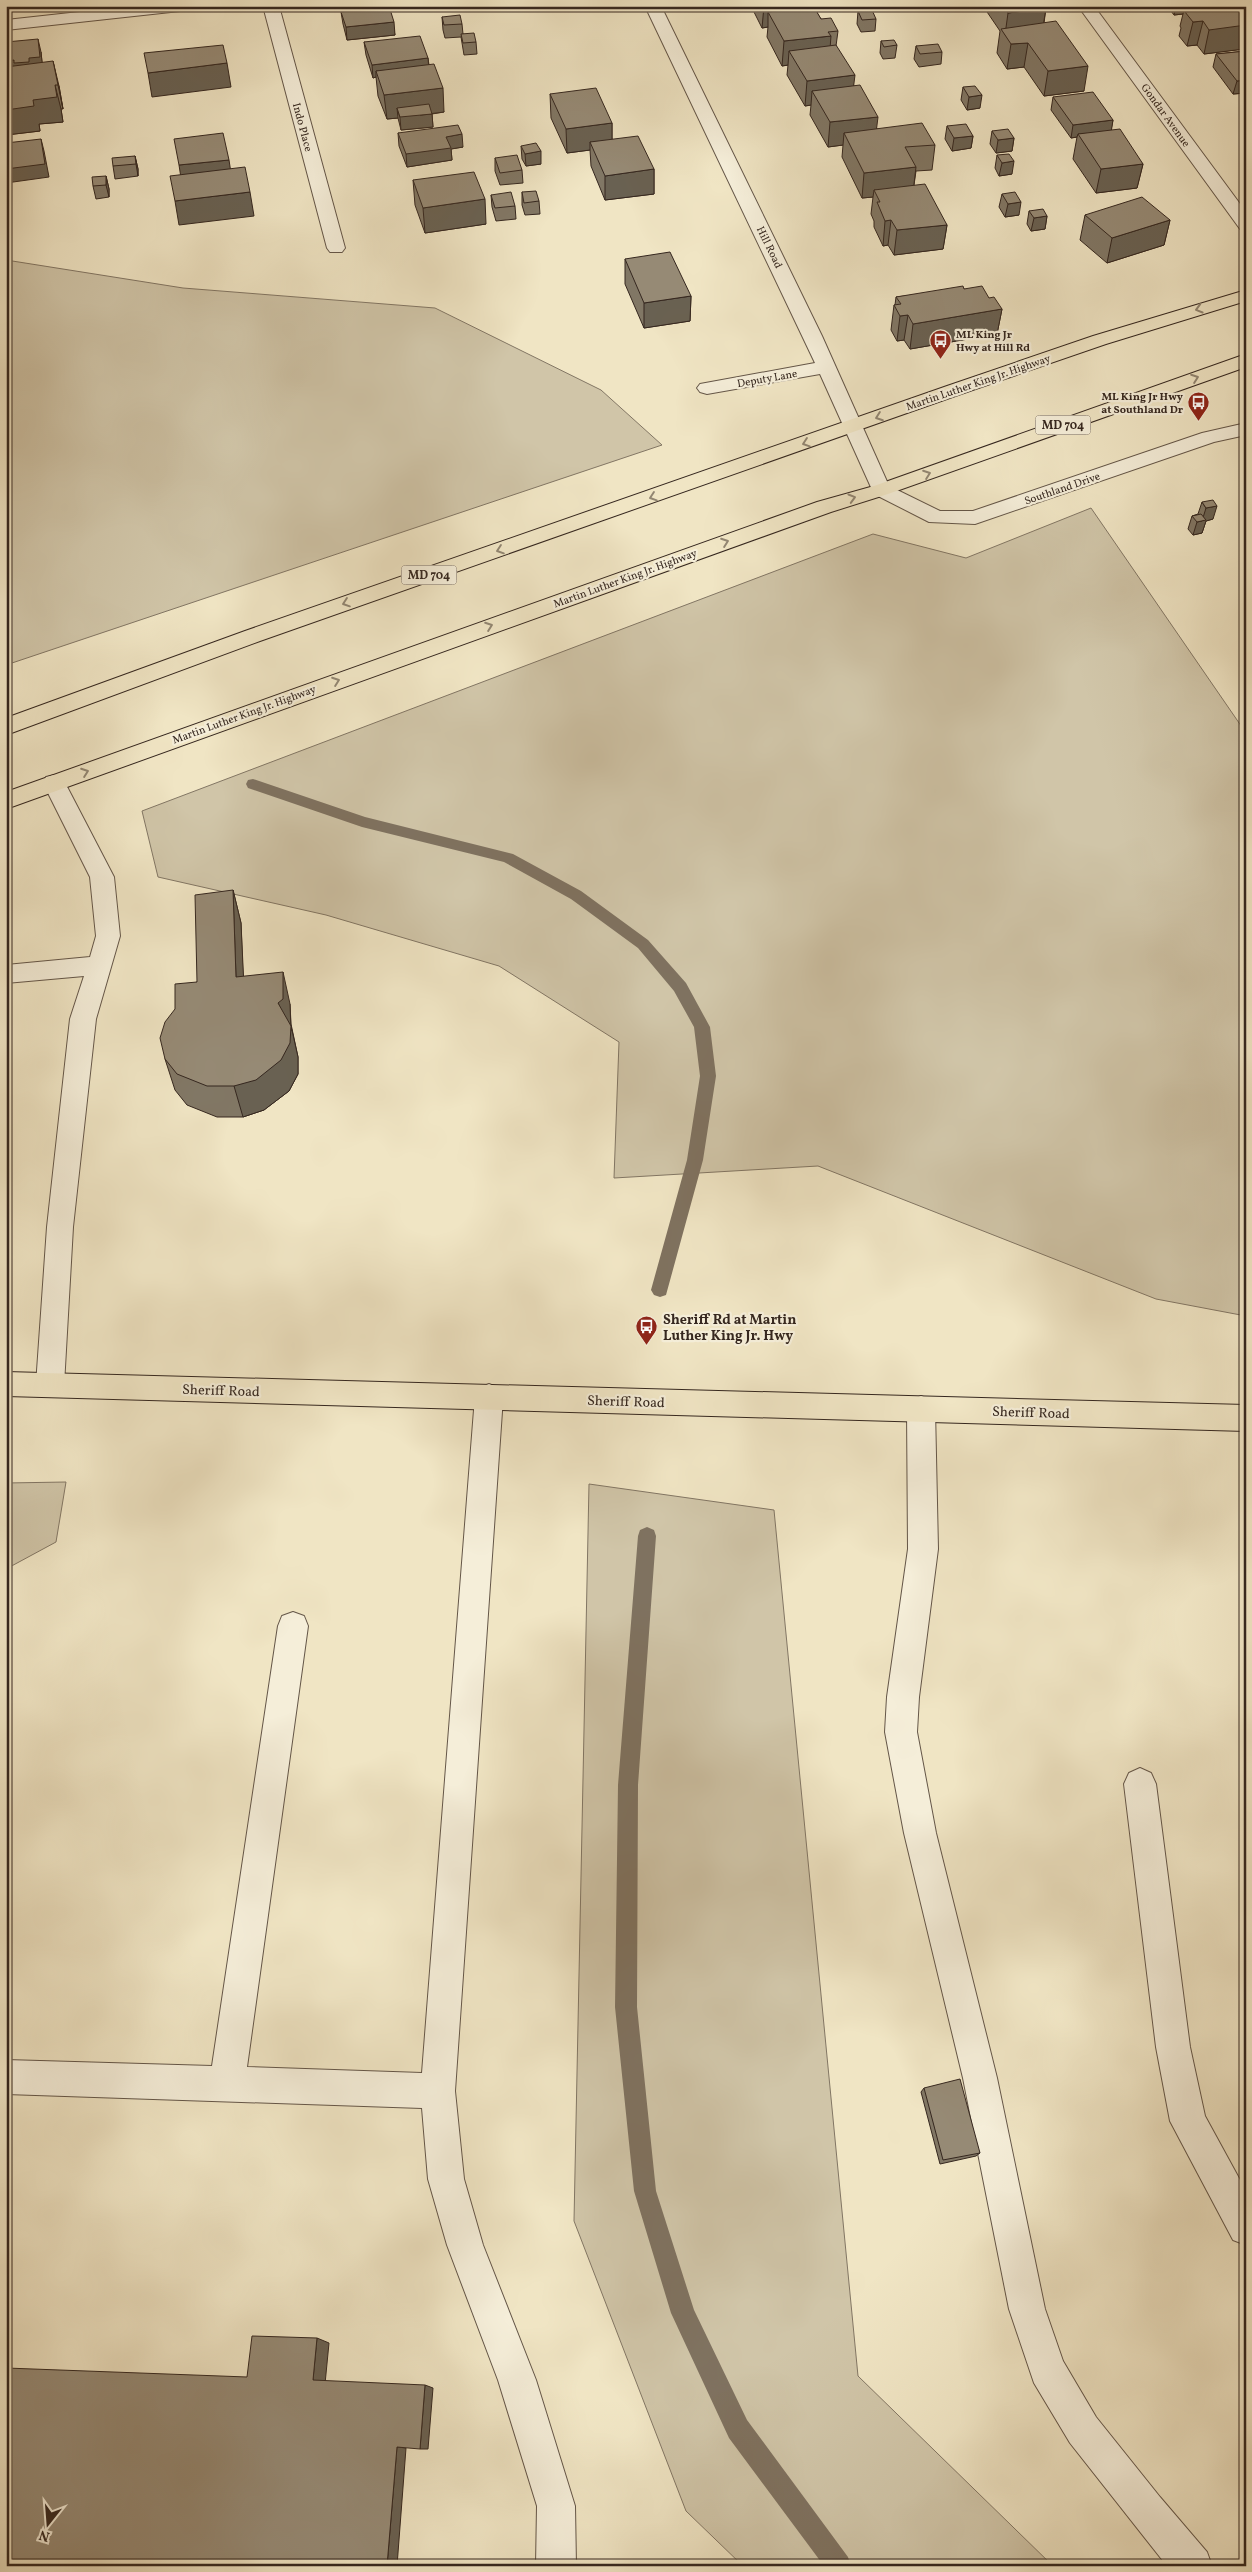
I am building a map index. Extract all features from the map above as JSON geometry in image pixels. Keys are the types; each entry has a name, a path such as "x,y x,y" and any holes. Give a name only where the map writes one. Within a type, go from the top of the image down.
{"main road":[{"name":"Martin Luther King Jr. Highway","path":"6,726 214,649 1000,373 1246,295"},
{"name":"Martin Luther King Jr. Highway","path":"6,801 824,507 881,490 1246,360"},
{"name":"Sheriff Road","path":"6,1384 1246,1418"}],"street":[{"path":"6,25 180,6"},
{"name":"Indo Place","path":"271,6 336,248"},
{"name":"Hill Road","path":"653,6 827,367 881,490"},
{"name":"Gondar Avenue","path":"1086,6 1246,224"},
{"name":"Deputy Lane","path":"707,388 827,367"},
{"name":"Southland Drive","path":"881,490 936,517 975,518 1209,437 1246,429"},
{"path":"50,1386 54,1303 83,1019 108,936 102,876 54,783"},
{"path":"6,974 99,965"},
{"path":"489,1397 438,2091 446,2179 465,2245 517,2380 556,2506 556,2566"},
{"path":"921,1409 924,1498 923,1549 900,1732 920,1833 982,2087 1027,2309 1047,2370 1083,2430 1146,2511 1193,2566"},
{"path":"227,2084 293,1626"},
{"path":"1140,1784 1173,2047 1188,2121 1246,2227"},
{"path":"6,2077 438,2091"}],"shaded area":[{"path":"6,260 183,288 435,308 601,390 662,445 6,665"},
{"path":"1091,508 1246,733 1246,1316 1156,1299 818,1166 614,1178 619,1042 499,966 326,915 158,877 142,811 873,534 966,558"},
{"path":"66,1482 56,1542 6,1569 6,1483"},
{"path":"589,1484 774,1510 858,2376 1053,2566 743,2566 686,2511 574,2221"}],"building":[{"path":"355,6 389,6 394,22 346,27 341,12 356,10"},
{"path":"1003,6 1045,6 1046,8 1008,13"},
{"path":"1189,6 1246,6 1246,15 1242,15 1246,20 1246,25 1209,30 1203,21 1193,22 1185,12 1193,11"},
{"path":"814,7 821,19 831,18 838,31 828,32 831,36 784,41 768,12"},
{"path":"872,10 876,19 862,20 858,11"},
{"path":"460,15 462,24 444,25 442,17"},
{"path":"1056,21 1088,66 1048,71 1028,43 1011,44 1001,29"},
{"path":"474,33 476,42 463,43 461,34"},
{"path":"420,36 428,58 372,65 364,42"},
{"path":"38,39 40,57 29,58 29,62 14,63 14,60 6,61 6,42"},
{"path":"894,40 897,45 884,47 881,41"},
{"path":"938,44 942,52 920,54 916,46"},
{"path":"223,45 227,63 148,73 144,53"},
{"path":"836,45 855,75 807,81 789,51"},
{"path":"1246,51 1246,80 1237,81 1216,54"},
{"path":"53,61 58,85 55,85 57,97 33,100 34,106 6,110 6,67"},
{"path":"434,64 443,88 384,95 376,71"},
{"path":"860,85 878,117 830,122 812,91"},
{"path":"975,86 982,95 969,97 963,87"},
{"path":"596,88 612,123 566,129 550,94"},
{"path":"1093,92 1113,120 1073,125 1053,97"},
{"path":"429,104 432,114 400,117 397,108"},
{"path":"922,123 935,145 905,147 916,167 864,173 844,133"},
{"path":"966,124 973,136 954,138 947,126"},
{"path":"458,125 462,134 446,137 451,148 406,154 398,133"},
{"path":"1008,129 1014,138 998,140 992,131"},
{"path":"1120,129 1143,164 1101,169 1078,134"},
{"path":"223,133 229,160 179,165 174,139"},
{"path":"638,136 654,169 605,176 590,142"},
{"path":"41,139 45,164 6,169 6,143"},
{"path":"536,143 541,151 525,154 521,146"},
{"path":"1009,154 1014,161 1002,163 997,155"},
{"path":"517,155 522,170 500,173 495,158"},
{"path":"135,156 136,164 113,166 112,158"},
{"path":"245,167 250,192 175,201 170,176"},
{"path":"474,172 485,199 423,208 413,180"},
{"path":"106,176 106,185 93,186 92,177"},
{"path":"925,184 947,225 897,230 891,220 885,221 877,202 880,202 874,190"},
{"path":"536,191 539,201 524,203 522,192"},
{"path":"511,192 515,206 495,208 491,195"},
{"path":"1015,192 1021,202 1008,204 1002,194"},
{"path":"1142,197 1170,220 1112,238 1085,215"},
{"path":"1043,209 1047,216 1034,218 1029,211"},
{"path":"670,252 691,296 644,303 625,259"},
{"path":"963,286 964,289 982,286 989,298 994,297 1002,309 913,324 908,315 900,316 894,305 901,304 896,297"},
{"path":"1213,500 1217,506 1206,508 1202,502"},
{"path":"1201,514 1206,520 1197,522 1192,516"},
{"path":"233,890 236,977 283,972 283,999 278,1003 291,1026 290,1043 281,1060 256,1080 234,1086 207,1086 177,1074 165,1059 160,1038 165,1022 175,1009 175,984 197,982 195,895"},
{"path":"960,2079 980,2153 943,2160 924,2088"},
{"path":"252,2336 317,2338 313,2380 425,2385 420,2449 397,2447 387,2566 6,2566 6,2368 247,2377"}],"waterway":[{"path":"253,784 362,822 508,858 576,895 643,944 680,987 702,1027 708,1076 695,1160 660,1290"},
{"path":"647,1536 628,1785 626,2007 645,2191 683,2313 738,2429 839,2566"}],"place":[{"name":"ML King Jr Hwy at Hill Rd","path":"940,359"},
{"name":"ML King Jr Hwy at Southland Dr","path":"1199,421"},
{"name":"Sheriff Rd at Martin Luther King Jr. Hwy","path":"647,1346"}]}
